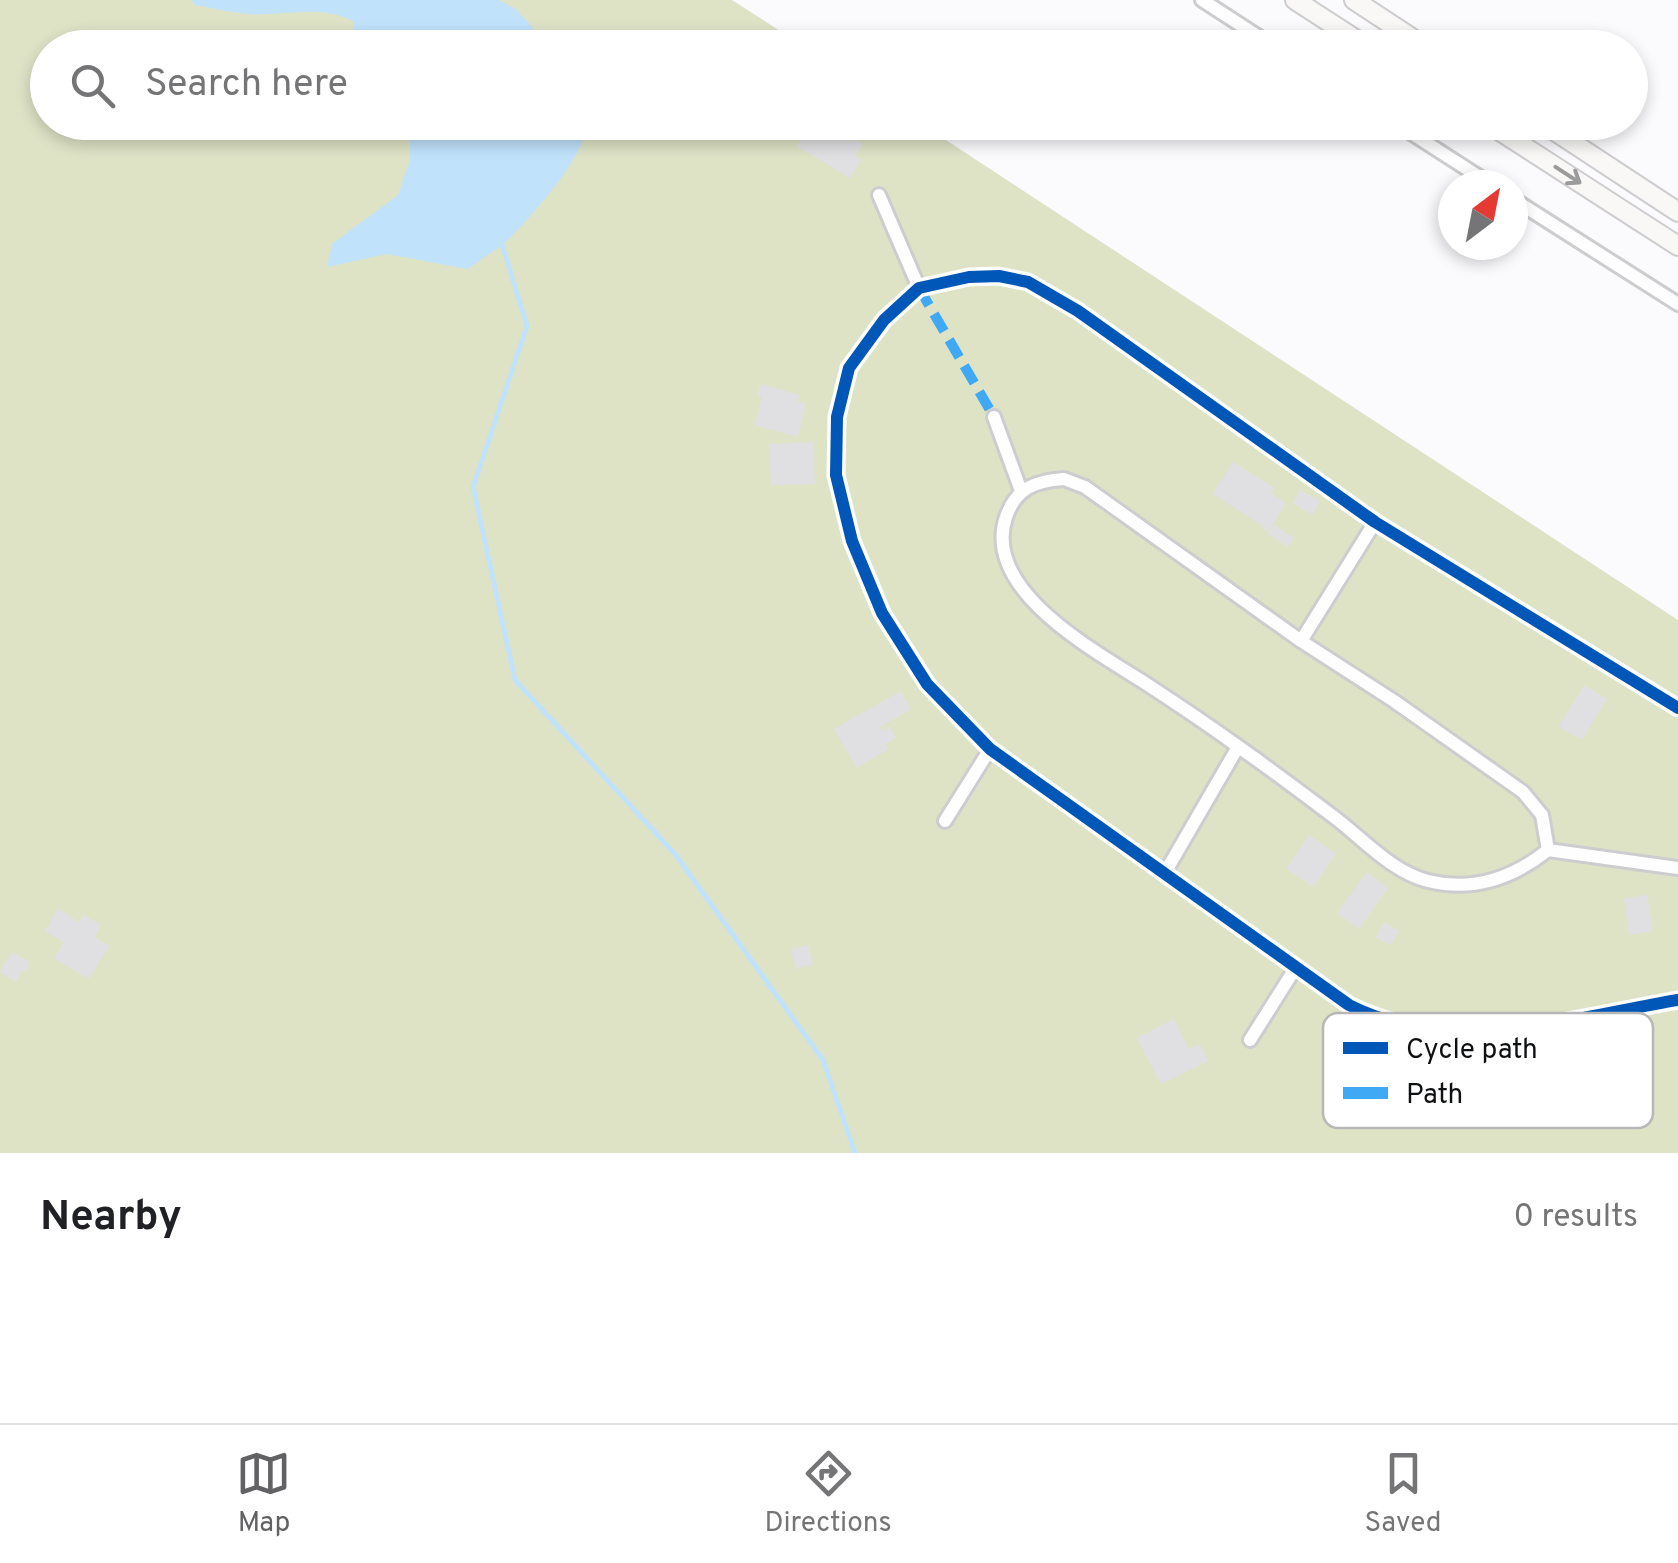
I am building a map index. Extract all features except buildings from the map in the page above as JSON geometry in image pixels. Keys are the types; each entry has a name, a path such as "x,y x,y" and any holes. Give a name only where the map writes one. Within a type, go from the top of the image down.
{"main road":[{"path":"1296,0 1342,30"},
{"path":"1354,0 1399,30"},
{"path":"1514,140 1678,246"},
{"path":"1568,140 1678,212"}],"street":[{"path":"1202,0 1248,30"},
{"path":"1422,140 1469,170"},
{"path":"879,195 919,288"},
{"path":"1528,209 1678,304"},
{"path":"1366,1013 990,749 927,684 882,613 852,541 836,475 837,417 849,368 884,320 919,288 969,277 999,276 1028,282 1078,311 1375,522 1678,708"},
{"path":"994,417 1020,491"},
{"path":"1548,850 1542,815 1524,792 1301,641 1086,487 1064,479 1039,480 1020,491 1007,514 1001,537 1008,566 1041,610 1081,642 1238,746 1406,872 1426,880 1478,884 1509,876 1548,850 1678,868"},
{"path":"1301,641 1375,522"},
{"path":"1166,871 1238,746"},
{"path":"945,821 990,749"},
{"path":"1250,1040 1296,967"},
{"path":"1601,1013 1678,1000"}],"green space":[{"path":"0,0 732,0 779,30 30,30 30,140 946,140 1678,620 1678,1153 0,1153"}],"water":[{"path":"191,0 499,0 516,9 535,30 354,30 353,21 328,13 243,13 195,5"},
{"path":"410,140 582,140 546,198 508,240 468,269 387,254 327,267 332,244 398,195 410,160"}],"waterway":[{"path":"500,238 527,326 473,487 515,680 675,854 823,1060 855,1153"}],"marked path":[{"path":"919,288 994,417"}],"cycle path":[{"path":"1370,1013 1349,1005 990,749 927,684 882,613 852,541 836,475 837,417 849,368 884,320 919,288 969,277 999,276 1028,282 1078,311 1375,522 1678,708"},
{"path":"1608,1013 1678,1000"}]}
